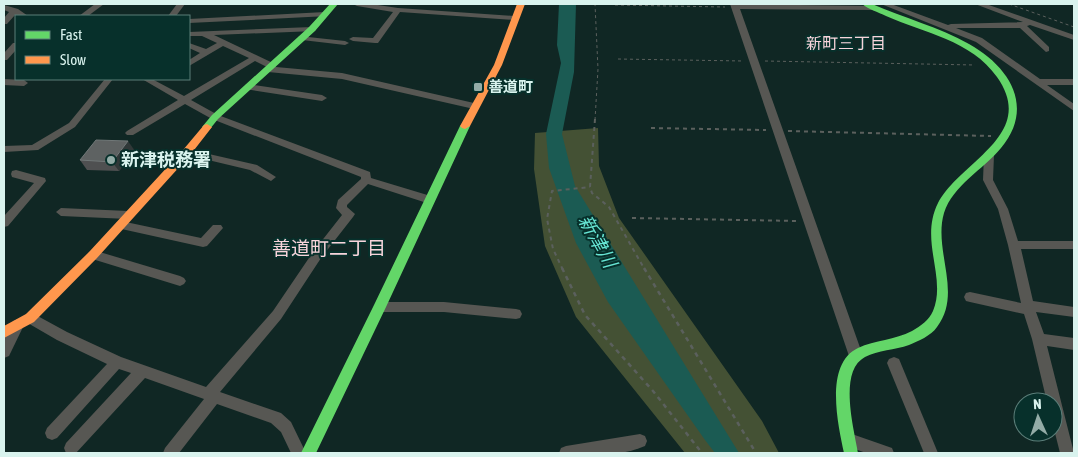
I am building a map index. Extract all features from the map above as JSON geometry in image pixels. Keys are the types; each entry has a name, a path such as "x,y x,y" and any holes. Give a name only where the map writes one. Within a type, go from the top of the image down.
{"street":[{"path":"85,15 100,4"},
{"path":"173,15 181,4"},
{"path":"4,352 24,322 93,255 187,152 215,117 312,29 334,4"},
{"path":"357,4 398,10 514,18"},
{"path":"308,453 380,307 474,106 498,65 514,18 521,4"},
{"path":"979,4 1025,24 1074,38"},
{"path":"856,356 735,5 875,5 944,26 979,40 1074,108"},
{"path":"875,5 949,36 974,49 995,65 1013,100 1012,123 1005,136 989,155 949,194 938,214 936,229 942,305 933,323 896,344 856,356 845,370 842,393 850,446 887,453"},
{"path":"4,6 22,15"},
{"path":"302,38 375,42 398,10"},
{"path":"4,22 15,12"},
{"path":"190,21 325,14"},
{"path":"944,26 1025,24"},
{"path":"1025,24 1046,50"},
{"path":"190,34 312,29"},
{"path":"202,33 270,67 342,76 474,106"},
{"path":"190,62 223,43"},
{"path":"190,45 207,53"},
{"path":"4,58 15,46"},
{"path":"130,133 255,58"},
{"path":"4,149 34,148 72,125 108,80"},
{"path":"153,80 215,117 366,175 366,180"},
{"path":"4,82 24,83"},
{"path":"1039,82 1074,82"},
{"path":"248,87 322,98"},
{"path":"187,152 253,167 271,178"},
{"path":"989,155 988,180 1003,209 1014,245 1067,453"},
{"path":"4,223 41,181 16,174"},
{"path":"366,180 430,200"},
{"path":"170,453 211,396 277,315 317,255 349,214 341,208 342,203 366,180"},
{"path":"60,212 128,215"},
{"path":"120,225 203,243 217,228"},
{"path":"1014,245 1074,245"},
{"path":"93,255 180,281"},
{"path":"970,297 1029,308 1074,312"},
{"path":"380,307 444,308 516,314"},
{"path":"4,332 24,322 62,336 117,362 276,418 286,427 299,453"},
{"path":"1039,338 1074,344"},
{"path":"52,433 117,362"},
{"path":"894,363 931,453"},
{"path":"71,448 142,371"},
{"path":"566,453 640,441"}],"path":[{"path":"595,4 598,69 594,159 590,187 592,193 609,207 674,320 756,453"},
{"path":"1009,4 1074,27"},
{"path":"615,5 735,5"},
{"path":"618,59 995,65"},
{"path":"651,128 1005,136"},
{"path":"590,187 552,191 548,218 552,249 585,314 653,391 702,453"},
{"path":"632,218 810,221"}],"shaded area":[{"path":"598,128 599,166 619,218 762,421 779,453 685,453 576,317 545,246 534,169 535,133"}],"water":[{"name":"新津川","path":"559,4 576,4 574,72 562,134 575,186 739,453 715,453 608,302 576,243 549,168 546,134 561,63 557,45"}],"building":[{"path":"96,140 128,141 112,162 80,160"}],"traffic: fast":[{"path":"207,127 215,117 312,29 334,4"},
{"path":"851,453 843,401 845,375 849,364 861,352 909,339 933,323 940,311 942,298 936,240 936,225 939,212 951,191 1003,139 1010,127 1013,114 1013,101 1009,89 1001,75 979,53 966,45 866,4"},
{"path":"308,453 380,307 465,126"}],"traffic: slow":[{"path":"465,126 498,65 521,4"},
{"path":"4,332 30,318 93,255 187,152 207,127"}],"place":[{"name":"善道町","path":"478,87"},
{"name":"新津税務署","path":"111,160"}],"district":[{"name":"新町三丁目","path":"846,43"},
{"name":"善道町二丁目","path":"329,248"}]}
